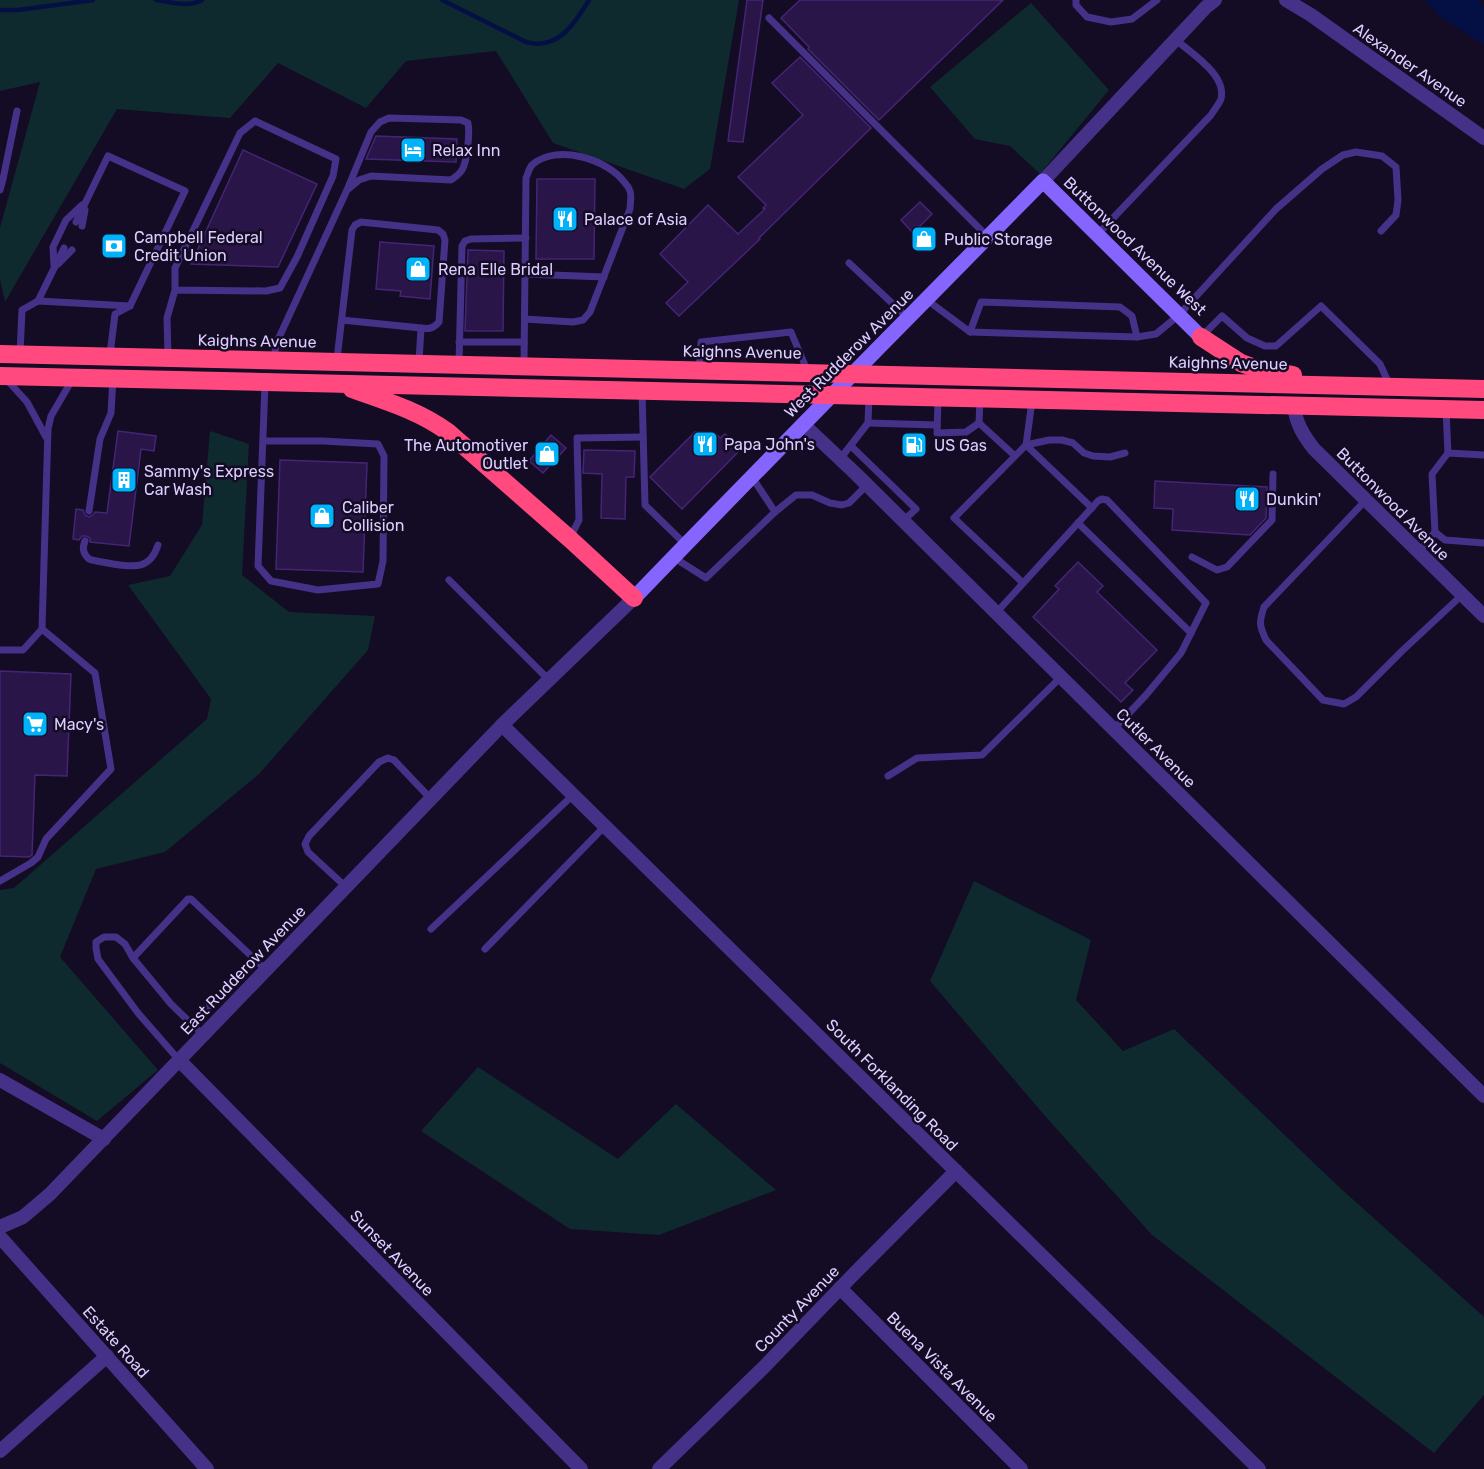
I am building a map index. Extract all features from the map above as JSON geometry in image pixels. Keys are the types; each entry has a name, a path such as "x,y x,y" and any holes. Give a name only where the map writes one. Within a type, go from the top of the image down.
{"highway":[{"path":"1202,337 1241,363 1252,367 1354,386"},
{"name":"Kaighns Avenue","path":"0,354 1484,389"},
{"path":"2,376 1484,410"},
{"path":"333,383 408,408 435,423 570,538 634,598"}],"street":[{"name":"West Rudderow Avenue","path":"502,725 634,598 1043,181 1215,0"},
{"name":"Alexander Avenue","path":"1286,0 1311,15 1484,138"},
{"name":"Buttonwood Avenue West","path":"1043,181 1202,337"},
{"name":"Buttonwood Avenue","path":"1294,406 1297,423 1307,440 1484,616"},
{"name":"Cutler Avenue","path":"803,424 1484,1096"},
{"name":"South Forklanding Road","path":"502,725 1259,1469"},
{"name":"East Rudderow Avenue","path":"0,1227 23,1217 38,1205 203,1035 261,965 346,887 502,725"},
{"name":"Sunset Avenue","path":"179,1060 580,1469"},
{"path":"0,1080 104,1138"},
{"name":"County Avenue","path":"659,1469 765,1366 957,1171"},
{"name":"Estate Road","path":"0,1237 207,1469"},
{"name":"Buena Vista Avenue","path":"840,1288 1021,1469"},
{"path":"0,1451 107,1356"}],"lane":[{"path":"1076,0 1076,4 1087,17 1111,22 1132,19 1156,0"},
{"path":"769,18 988,237"},
{"path":"1097,235 1211,115 1220,101 1222,90 1215,73 1176,40"},
{"path":"0,190 17,111"},
{"path":"273,360 276,344 347,190 371,132 380,122 389,118 461,120 468,123 470,131 464,168 450,180 371,176 358,180 347,190"},
{"path":"169,358 167,318 175,290 175,268 240,133 255,121 336,159 333,176 297,257 280,288 266,291 175,290"},
{"path":"926,300 970,332 1137,337 1156,334 1179,315 1276,209 1322,169 1343,155 1356,152 1382,156 1396,167 1398,200 1396,214 1381,231"},
{"path":"524,367 526,178 531,166 546,158 562,155 583,157 603,164 620,177 631,191 630,209 590,312 583,320 573,322 525,319"},
{"path":"79,224 86,202 108,156 185,191 130,306 115,314 110,357"},
{"path":"54,268 53,247 66,220 86,202"},
{"path":"337,362 351,230 355,225 361,222 438,230 443,234 445,240 439,322 435,326 430,329 342,320"},
{"path":"459,365 462,246 465,241 471,239 526,238"},
{"path":"38,301 54,268 68,249"},
{"path":"849,263 908,318"},
{"path":"525,274 604,278"},
{"path":"20,354 22,310 38,301 130,306"},
{"path":"970,332 981,302 1120,307 1132,316 1137,337"},
{"path":"1202,337 1222,316 1247,338 1265,346 1276,346 1322,306 1380,364 1390,387"},
{"path":"419,364 421,328"},
{"path":"699,370 701,342 791,332 808,373"},
{"path":"459,342 524,342"},
{"path":"2,376 27,402 47,440"},
{"path":"0,650 23,650 42,629 47,440 51,416 73,377"},
{"path":"89,511 100,439 111,413 113,378"},
{"path":"263,441 378,444 384,456 383,561 378,584 318,590 271,580 258,566 263,441 266,382"},
{"path":"642,390 645,505 686,545"},
{"path":"840,459 868,423 869,395"},
{"path":"938,397 937,433 966,432 979,423"},
{"path":"980,398 979,423 1015,456"},
{"path":"1026,445 1032,399"},
{"path":"1419,552 1435,532 1432,474 1448,453 1446,410"},
{"path":"868,423 937,425"},
{"path":"570,538 579,520 577,438 643,437"},
{"path":"1023,584 954,518 1026,445 1062,440 1073,443 1083,453 1092,456 1110,458 1125,453"},
{"path":"1026,445 1092,508"},
{"path":"851,446 916,509 903,521"},
{"path":"1448,453 1484,455"},
{"path":"1192,556 1217,570 1227,567 1272,520 1273,474"},
{"path":"752,477 775,512"},
{"path":"673,557 706,578 796,495 812,495 830,503 842,505 849,503 867,485"},
{"path":"996,613 1098,501 1107,500 1206,603 1181,653 1146,696 1114,729"},
{"path":"1366,500 1264,607 1260,621 1260,627 1266,639 1323,700 1344,704 1356,697 1462,595"},
{"path":"1078,523 1191,633"},
{"path":"1435,532 1445,540 1484,543"},
{"path":"86,541 83,549 89,559 131,567 146,563 156,552 158,545"},
{"path":"449,580 549,680"},
{"path":"0,881 38,857 46,839 111,769 96,673 42,629"},
{"path":"888,776 918,758 982,755 1061,677"},
{"path":"346,887 308,852 305,844 309,836 380,762 388,758 394,760 431,799"},
{"path":"431,929 573,795"},
{"path":"485,949 605,826"},
{"path":"133,958 188,899 192,898 261,965 222,993 192,1024"},
{"path":"179,1060 138,1013 98,959 96,942 104,937 116,937 171,1004 203,1035"}],"green space":[{"path":"0,0 739,0 710,169 684,189 553,143 496,51 406,61 366,108 278,63 230,118 117,109 5,302 0,279 0,228 40,82 0,91"},
{"path":"1031,3 1109,90 1040,174 1010,146 975,139 930,87"},
{"path":"210,431 249,444 242,575 289,612 375,616 368,650 259,774 165,852 96,869 60,957 158,1070 97,1121 0,1063 0,890 14,888 207,719 211,699 128,585 170,576 202,525"},
{"path":"974,881 1091,940 1076,1000 1123,1051 1174,1029 1338,1186 1484,1317 1484,1395 1434,1453 1152,1235 1045,1116 930,981"},
{"path":"478,1067 618,1159 676,1104 776,1190 659,1235 570,1229 421,1131"}],"shaded area":[{"path":"1425,0 1478,0 1484,8 1484,45 1441,17"}],"building":[{"path":"747,0 763,0 743,142 728,141"},
{"path":"800,0 1003,0 879,120 808,49 809,47 781,18"},
{"path":"800,57 871,128 679,316 666,303 688,282 660,254 708,205 738,234 765,209 763,208 766,205 738,177 803,115 772,83"},
{"name":"Relax Inn","path":"376,136 457,139 456,162 366,159"},
{"path":"243,150 317,184 278,267 191,264"},
{"name":"Palace of Asia","path":"537,179 595,179 594,259 536,259"},
{"path":"920,202 932,214 913,233 901,220"},
{"path":"380,242 434,246 430,299 400,296 401,291 376,289"},
{"path":"468,250 504,251 503,331 465,331"},
{"name":"Sammy's Express Car Wash","path":"118,431 156,436 154,451 141,449 129,546 90,542 90,538 86,536 82,536 79,540 73,539 76,509 83,510 89,517 95,512 107,513"},
{"path":"695,432 715,433 720,438 725,434 741,449 682,509 650,477"},
{"name":"The Automotiver Outlet","path":"551,435 566,448 543,473 529,461"},
{"path":"584,450 635,451 634,477 626,477 625,519 601,518 602,474 583,473"},
{"name":"Caliber Collision","path":"280,460 367,463 363,572 276,569"},
{"path":"1155,481 1267,487 1266,518 1250,535 1172,530 1173,509 1154,508"},
{"path":"1078,562 1103,586 1097,592 1157,650 1125,683 1133,690 1121,702 1033,617 1059,589 1055,586"},
{"name":"Macy's","path":"0,671 71,674 67,776 35,775 32,855 29,857 0,856"}],"waterway":[{"path":"0,10 18,10 93,0"},
{"path":"156,0 185,4 202,0"},
{"path":"442,0 526,42 537,44 556,39 564,33 578,18 589,0"}],"place":[{"name":"Relax Inn","path":"413,150"},
{"name":"Palace of Asia","path":"565,219"},
{"name":"Public Storage","path":"924,239"},
{"name":"Campbell Federal Credit Union","path":"114,246"},
{"name":"Rena Elle Bridal","path":"418,269"},
{"name":"Papa John's","path":"705,444"},
{"name":"US Gas","path":"914,445"},
{"name":"The Automotiver Outlet","path":"547,454"},
{"name":"Sammy's Express Car Wash","path":"124,480"},
{"name":"Dunkin'","path":"1247,499"},
{"name":"Caliber Collision","path":"322,516"},
{"name":"Macy's","path":"35,724"}]}
